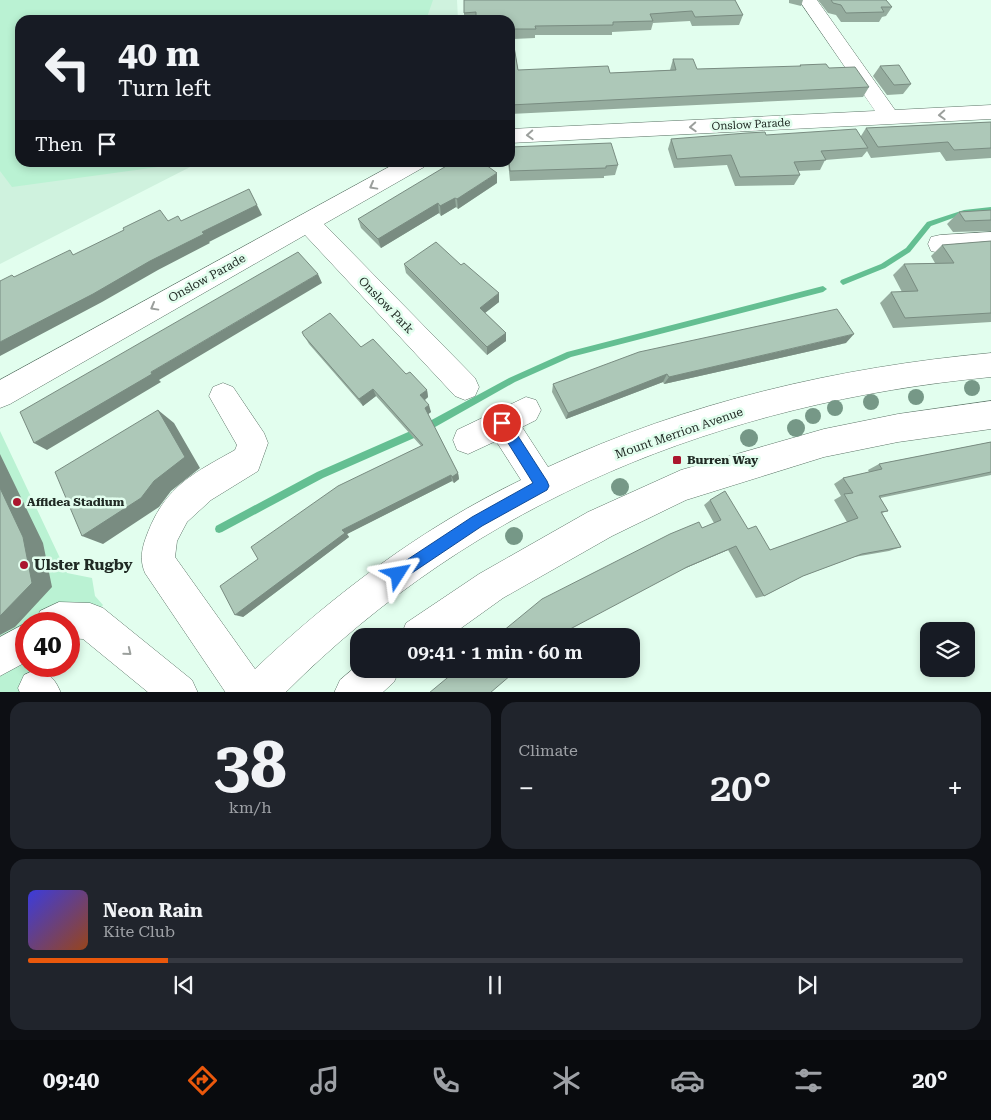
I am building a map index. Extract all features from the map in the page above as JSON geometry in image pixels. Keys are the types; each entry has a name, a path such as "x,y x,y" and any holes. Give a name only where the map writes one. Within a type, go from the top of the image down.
{"street":[{"path":"808,0 890,118"},
{"name":"Onslow Parade","path":"515,136 991,112"},
{"name":"Onslow Parade","path":"0,395 407,167"},
{"name":"Onslow Park","path":"307,222 465,387"},
{"path":"940,244 991,241"},
{"name":"Mount Merrion Avenue","path":"258,692 287,663 382,585 477,522 542,486 644,442 745,410 861,381 991,365"},
{"path":"223,396 253,443 247,460 197,490 172,514 159,541 157,561 249,692"},
{"path":"431,628 491,586 574,538 680,486 824,443 898,428 991,414"},
{"path":"468,440 514,416 542,486"},
{"path":"80,621 90,621 179,692"},
{"path":"0,658 15,648"},
{"path":"354,692 370,678"}],"shaded area":[{"path":"0,0 457,0 458,15 15,15 15,167 190,167 0,264"},
{"path":"0,0 433,0 428,15 15,15 15,167 158,167 12,187 0,171"},
{"name":"Affidea Stadium","path":"0,431 67,573 92,578 95,596 103,605 80,634 80,612 15,612 15,677 46,677 34,692 0,692"}],"building":[{"path":"464,0 735,0 743,15 695,17 692,11 650,14 653,21 613,22 613,25 535,26 536,29 515,29 515,15 476,15 476,12 464,13"},
{"path":"831,0 886,0 892,7 881,7 884,12 846,13 841,5 833,3"},
{"path":"515,52 518,70 608,66 610,73 676,70 673,59 693,59 697,69 826,64 829,68 855,67 869,87 515,105"},
{"path":"899,65 911,84 894,85 880,66"},
{"path":"991,122 991,148 954,150 948,142 878,147 866,128"},
{"path":"856,129 868,148 821,151 826,160 794,162 800,175 740,177 731,155 677,159 671,139 765,132 766,135"},
{"path":"611,143 618,165 606,166 606,168 510,171 510,167 515,167 515,147"},
{"path":"445,167 489,167 497,173 457,199 455,198 440,206 438,203 378,239 358,219"},
{"path":"249,189 257,205 202,232 204,234 0,342 0,281 12,275 14,277 70,250 73,255 160,210 168,221 178,216 181,221"},
{"path":"991,210 991,220 965,221 959,212"},
{"path":"991,241 991,313 905,318 891,292 918,291 904,264 954,263 942,245"},
{"path":"436,242 461,265 464,263 499,293 480,308 506,333 487,347 404,264"},
{"path":"298,252 318,274 34,443 20,412"},
{"path":"837,309 854,334 669,377 667,374 568,413 553,384 639,352"},
{"path":"330,313 361,347 373,339 406,374 410,372 427,390 420,395 429,405 425,408 458,473 342,530 345,533 235,615 220,586 258,559 251,547 338,486 423,445 373,389 359,399 304,336 302,332"},
{"path":"158,410 185,457 154,481 141,498 82,536 55,472"},
{"path":"991,442 991,472 879,496 888,511 881,512 901,547 862,554 803,576 764,596 736,546 687,567 572,628 507,628 542,599 670,534 699,522 702,528 721,520 710,500 725,491 748,529 756,526 770,550 858,518 844,494 853,493 843,478 882,469 879,464"},
{"path":"0,488 23,537 32,583 0,616"},
{"path":"447,678 508,678 491,692 430,692"}],"waterway":[{"path":"843,282 883,266 908,250 929,224 964,212 991,209"},
{"path":"219,529 320,475 418,432 512,380 570,354 823,289"}],"place":[{"name":"Burren Way","path":"677,460"},
{"name":"Affidea Stadium","path":"17,502"},
{"name":"Ulster Rugby","path":"24,565"}],"route":[{"path":"398,574 477,522 542,486 502,423"}]}
